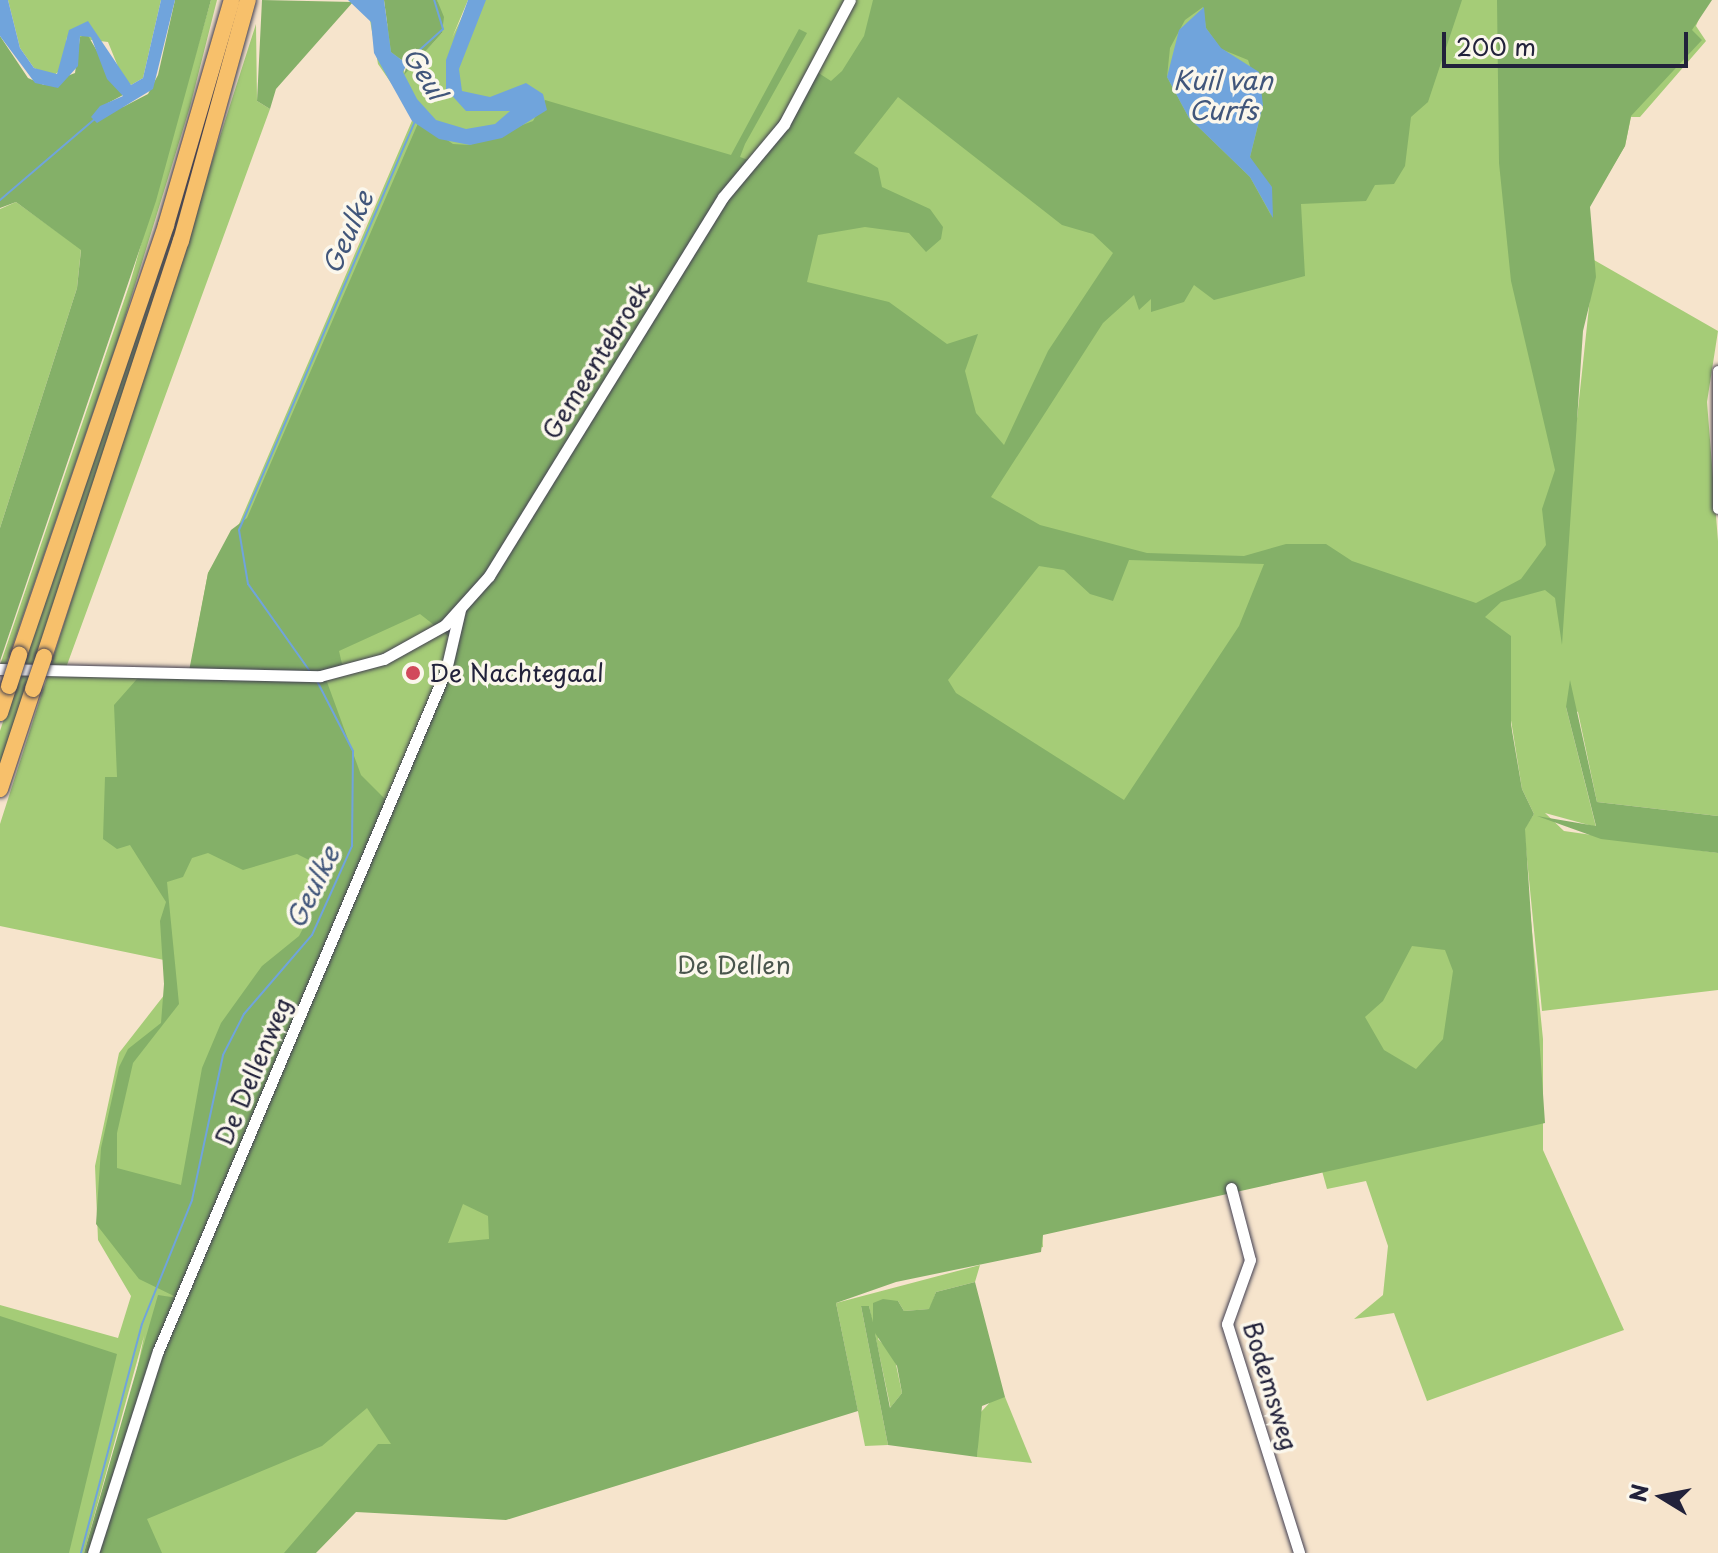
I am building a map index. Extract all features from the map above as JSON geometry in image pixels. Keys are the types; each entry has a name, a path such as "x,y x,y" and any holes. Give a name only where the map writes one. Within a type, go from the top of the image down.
{"highway":[{"path":"0,713 161,239 232,0"},
{"path":"0,789 195,196 248,0"}],"street":[{"name":"Gemeentebroek","path":"0,669 320,676 395,655 460,610 509,545 723,197 784,124 850,0"},
{"path":"1718,371 1718,508"},
{"name":"De Dellenweg","path":"93,1553 154,1361 446,670 460,610"},
{"name":"Bodemsweg","path":"1231,1188 1250,1260 1227,1324 1299,1553"}],"green space":[{"path":"8,0 161,0 143,78 131,85 123,79 108,42 67,37 62,69 53,76 34,68 20,48"},
{"path":"175,0 211,0 156,201 0,661 0,528 77,288 81,250 16,202 0,208 0,36 28,78 44,85 75,73 80,37 87,34 123,95 108,103 123,107 148,94 158,75"},
{"path":"211,0 217,0 190,107 118,340 6,665 0,665 130,283"},
{"path":"238,0 211,125 0,774 0,731"},
{"path":"262,0 353,2 276,89 270,109 257,101"},
{"name":"De Dellen","path":"349,0 378,0 405,73 442,33 437,0 468,0 452,38 470,0 1707,0 1696,26 1706,41 1640,117 1631,117 1625,146 1592,201 1588,190 1576,428 1594,260 1718,331 1707,402 1718,541 1718,816 1597,802 1578,712 1566,707 1596,827 1545,813 1564,831 1718,853 1718,990 1542,1011 1524,829 1534,814 1522,789 1510,714 1543,1039 1543,1150 1624,1330 1427,1401 1394,1313 1354,1319 1383,1295 1388,1246 1366,1181 1327,1189 1322,1171 1337,1167 1042,1230 1043,1247 899,1280 392,1444 290,1553 100,1553 144,1336 84,1553 69,1553 68,1535 0,1553 0,1305 118,1338 131,1296 98,1240 95,1166 119,1053 165,994 164,960 0,926 0,824 256,24 257,101 270,109 63,676 98,669 188,680 208,573 239,524 414,116 378,64 369,15"},
{"path":"384,0 437,0 444,17 442,33 404,75 407,64 391,52"},
{"name":"De Dellen","path":"873,0 1462,0 1428,102 1411,117 1405,166 1394,184 1375,185 1366,201 1301,204 1305,276 1214,300 1194,285 1184,302 1151,312 1151,299 1139,310 1134,295 1103,323 991,497 1040,525 1147,553 1244,556 1286,544 1326,544 1352,561 1476,603 1521,579 1546,545 1542,509 1555,470 1511,281 1499,163 1497,0 1712,0 1692,30 1702,40 1631,116 1625,146 1590,207 1596,277 1583,331 1562,645 1555,598 1545,590 1501,602 1485,617 1511,636 1511,725 1522,789 1534,814 1525,829 1545,1123 1043,1235 1041,1252 896,1282 836,1303 858,1411 506,1520 356,1512 316,1553 284,1553 378,1444 391,1444 367,1408 322,1446 147,1519 162,1553 84,1553 158,1295 178,1298 139,1279 96,1224 101,1148 119,1067 128,1049 161,1023 164,984 160,921 166,902 130,845 117,849 103,839 105,777 117,777 114,705 144,671 189,671 208,573 231,530 247,518 419,121 453,144 470,145 533,121 545,100 731,155 799,29 807,33 740,157 751,161 814,70 831,81 842,71 864,36","holes":["1203,7 1206,28 1221,49 1248,60 1263,105 1250,157 1272,217 1250,177 1189,118 1167,77 1170,48 1185,20","898,97 1062,225 1093,234 1113,253 1048,351 1004,445 976,413 965,371 978,334 947,344 889,302 807,282 818,235 865,227 909,233 926,252 941,239 943,227 930,209 882,187 878,168 854,153","1129,560 1264,564 1239,626 1124,800 956,693 948,680 1039,566 1064,570 1090,594 1113,601","420,614 453,640 386,800 361,775 323,671 343,668 339,651","208,853 243,870 297,854 333,872 299,936 262,966 221,1023 202,1068 181,1185 117,1168 117,1133 133,1063 179,1004 167,882 183,877 192,858","1412,946 1445,950 1453,971 1443,1039 1416,1069 1384,1050 1365,1017 1383,1001","463,1204 488,1216 489,1239 448,1243"]},
{"path":"16,202 81,249 77,288 0,528 0,209"},
{"path":"1570,680 1597,802 1718,816 1718,853 1601,839 1537,816 1596,826 1566,707"},
{"path":"980,1265 975,1282 936,1292 930,1309 904,1311 898,1301 878,1339 894,1355 902,1393 891,1407 899,1448 869,1306 861,1306 888,1445 865,1446 836,1303"},
{"path":"975,1282 1005,1397 982,1406 977,1457 888,1445 861,1306 869,1306 873,1322 873,1303 883,1299 898,1301 904,1311 929,1309 936,1292","holes":["875,1333 897,1366 902,1393 890,1408"]},
{"path":"0,1316 117,1354 69,1553 0,1553"},
{"path":"996,1396 1005,1397 1032,1463 977,1457 979,1414"}],"water":[{"path":"0,0 8,0 20,48 34,68 57,74 69,30 88,21 131,85 143,78 161,0 175,0 153,89 97,123 91,117 100,106 123,96 107,79 91,37 80,36 78,66 58,88 35,83 0,36"},
{"path":"348,0 384,0 391,52 407,64 403,72 417,99 436,120 466,129 495,124 510,111 466,111 446,89 446,60 468,0 486,0 459,69 462,91 490,97 526,83 543,94 547,110 502,138 470,145 439,139 412,121 374,53 371,22"},
{"name":"Kuil van Curfs","path":"1204,7 1206,28 1221,48 1259,72 1263,105 1250,157 1272,187 1273,218 1250,177 1189,118 1167,77 1179,30"}],"waterway":[{"name":"Geul","path":"405,63 443,29 434,0"},
{"path":"0,200 95,119"},
{"name":"Geulke","path":"309,670 248,584 239,530 415,122"},
{"name":"Geulke","path":"81,1553 142,1324 192,1200 223,1055 244,1014 312,935 352,846 353,751 317,681"}],"place":[{"name":"De Nachtegaal","path":"413,673"}]}
